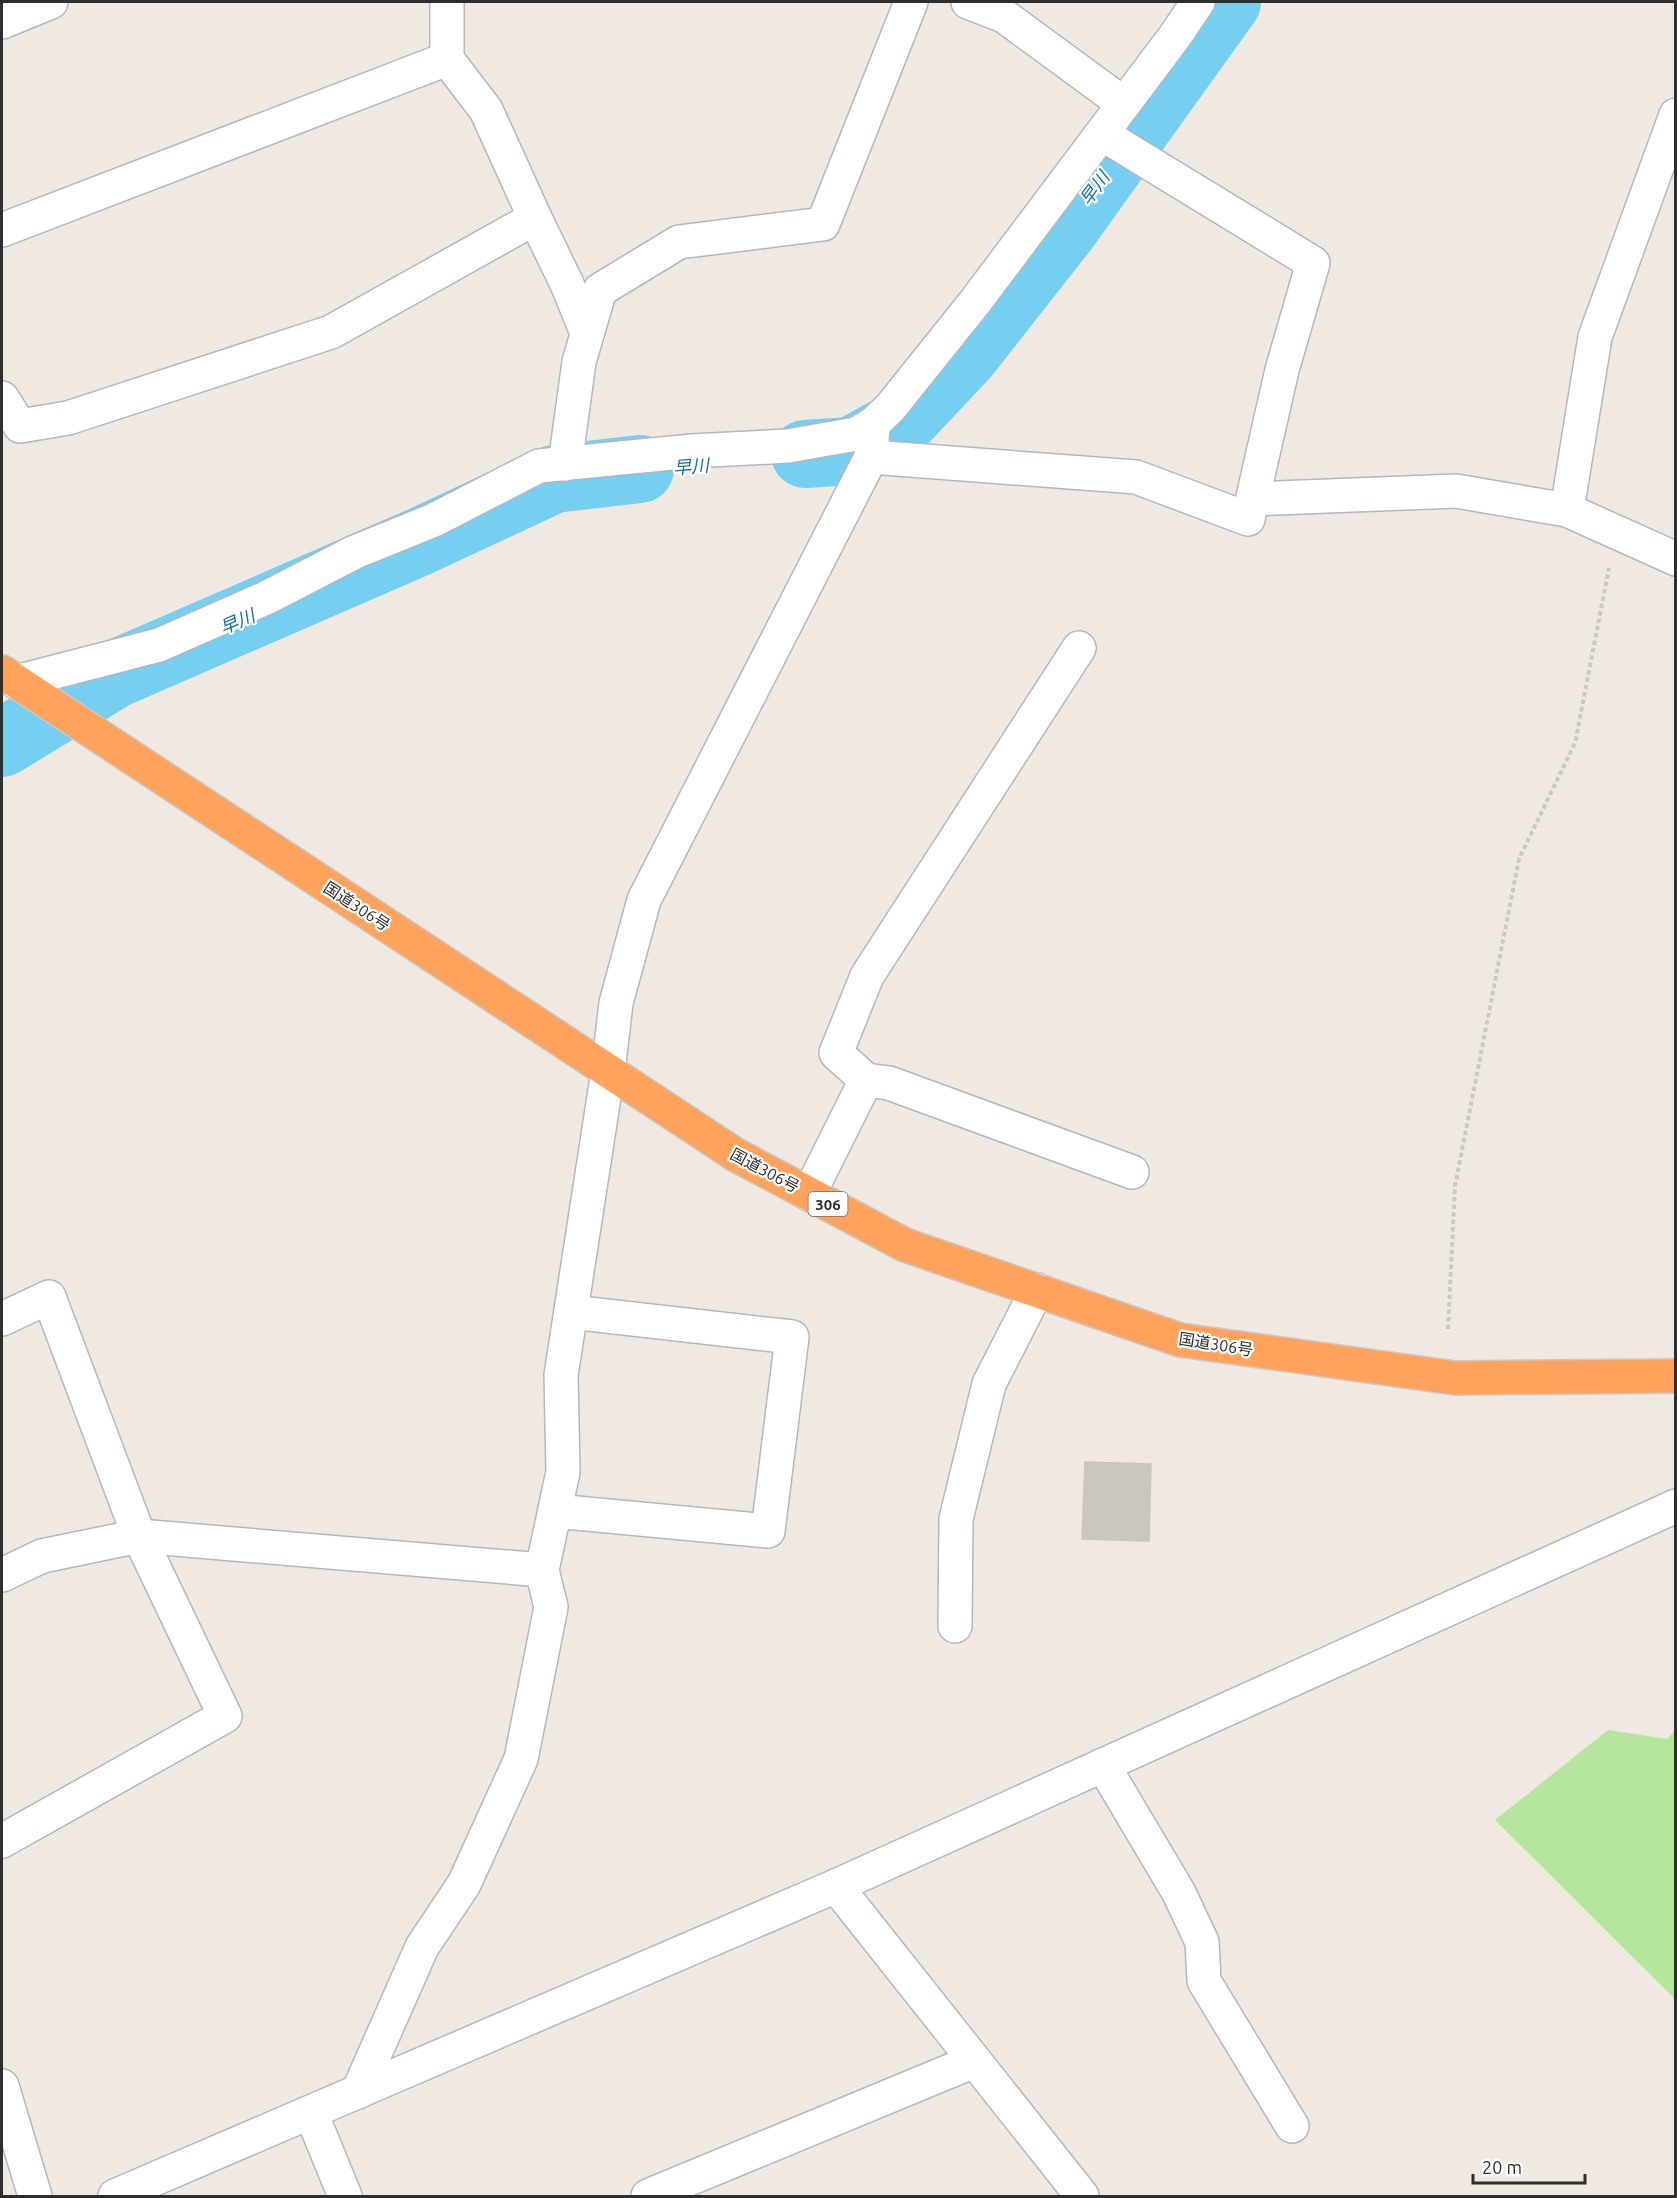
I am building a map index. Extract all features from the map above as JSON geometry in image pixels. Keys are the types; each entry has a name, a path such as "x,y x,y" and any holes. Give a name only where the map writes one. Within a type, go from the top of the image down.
{"highway":[{"name":"国道306号","path":"18,684 736,1155 906,1245 1180,1340 1455,1378 1676,1376"}],"street":[{"path":"2,22 51,2"},
{"path":"447,2 447,59 486,110 587,333"},
{"path":"565,464 579,362 600,290 679,242 824,224 911,2"},
{"path":"968,2 1004,16 1124,104"},
{"path":"358,2092 422,1947 464,1884 521,1759 550,1607 542,1570 563,1472 561,1375 608,1071 616,1003 644,900 890,408 975,302 1113,140 1124,104 1198,2"},
{"path":"2,230 447,59"},
{"path":"1567,510 1595,337 1676,115"},
{"path":"18,684 159,645 266,598 355,552 434,520 539,466 692,451 788,446 856,434 872,440 1136,477 1248,519 1282,369 1313,263 1113,140"},
{"path":"2,398 20,426 68,418 331,332 536,218"},
{"path":"1253,499 1456,491 1567,510 1676,559"},
{"path":"1079,648 867,976 836,1053 866,1080 890,1083 1132,1172"},
{"path":"809,1194 866,1080"},
{"path":"955,1626 956,1519 989,1384 1037,1290"},
{"path":"2,1319 49,1297 139,1536 225,1716 2,1841"},
{"path":"555,1511 768,1531 792,1337 571,1312"},
{"path":"116,2196 836,1886 1676,1506"},
{"path":"2,1575 42,1556 139,1536 542,1570"},
{"path":"1103,1765 1179,1893 1202,1942 1204,1981 1292,2126"},
{"path":"836,1886 1082,2196"},
{"path":"648,2196 974,2061"},
{"path":"2,2086 35,2196"},
{"path":"311,2113 345,2196"}],"path":[{"path":"1448,1329 1455,1186 1519,859 1575,743 1615,532"}],"green space":[{"path":"1608,1730 1667,1739 1675,1730 1675,1999 1495,1820"}],"building":[{"path":"1085,1462 1151,1464 1149,1541 1082,1539"}],"waterway":[{"name":"早川","path":"805,454 851,451 900,424 965,355 1064,229 1227,2"},
{"name":"早川","path":"2,743 115,674 421,541 554,479 640,469"}]}
